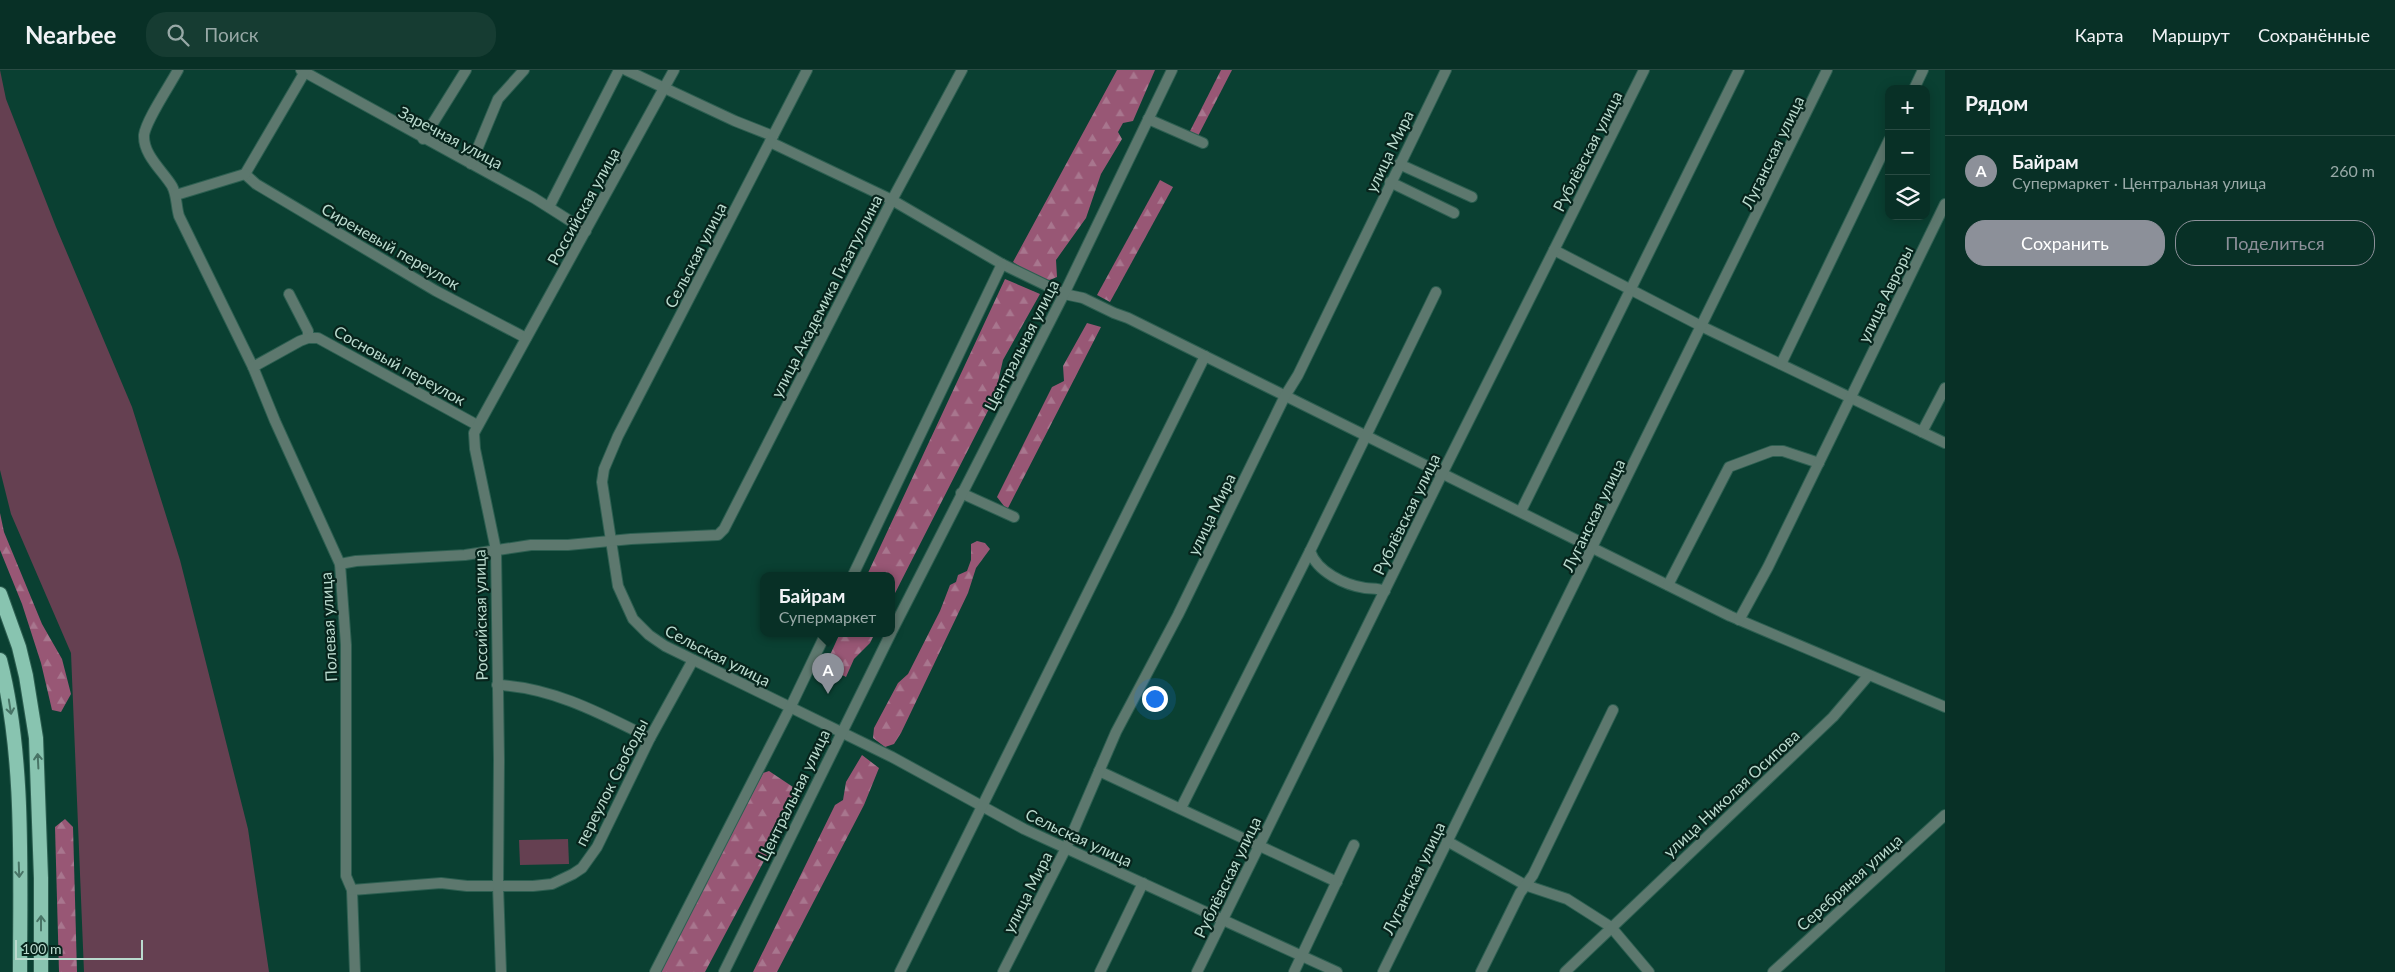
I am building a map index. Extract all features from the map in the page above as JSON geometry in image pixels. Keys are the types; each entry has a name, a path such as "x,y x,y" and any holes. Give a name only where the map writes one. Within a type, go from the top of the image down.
{"highway":[{"path":"0,594 19,647 26,676 36,738 41,972"},
{"path":"0,660 11,707 16,767 20,972"}],"street":[{"name":"Полевая улица","path":"178,70 146,128 144,137 154,160 172,186 176,195 179,216 228,320 253,367 275,421 340,564 346,645 346,876 352,890 356,972"},
{"path":"423,139 466,70"},
{"path":"471,164 498,99 524,70"},
{"path":"549,207 619,70"},
{"path":"626,70 772,139 892,200 1002,264 1064,294 1083,298 1128,318 1443,472 1739,620 1945,707"},
{"name":"Российская улица","path":"501,972 498,886 496,550 475,449 474,434 674,70"},
{"name":"Сельская улица","path":"807,70 618,436 604,469 602,482 618,586 633,619 649,635 664,646 892,756 983,807 1066,848 1337,972"},
{"name":"улица Академика Гизатуллина","path":"611,542 631,539 718,535 724,529 892,200 962,70"},
{"name":"Центральная улица","path":"895,624 1064,294 1172,70"},
{"name":"улица Мира","path":"1003,972 1066,848 1116,732 1178,615 1285,396 1298,375 1446,70"},
{"name":"Рублёвская улица","path":"1197,972 1443,472 1644,70"},
{"path":"1521,511 1739,70"},
{"name":"Луганская улица","path":"1383,972 1703,326 1827,70"},
{"path":"1916,85 1923,70"},
{"path":"176,195 245,174 304,71"},
{"name":"Заречная улица","path":"304,71 423,139 549,207 586,231"},
{"path":"1148,119 1203,143"},
{"path":"1781,364 1885,148"},
{"path":"1399,164 1472,196"},
{"name":"Сиреневый переулок","path":"245,174 256,184 428,286 526,338"},
{"path":"1390,182 1454,213"},
{"name":"улица Авроры","path":"1739,620 1768,567 1945,204"},
{"path":"1554,250 1703,326 1945,444"},
{"path":"854,572 1002,264"},
{"path":"1181,808 1310,551 1436,292"},
{"path":"289,294 308,331 308,338"},
{"name":"Сосновый переулок","path":"253,367 308,338 318,338 478,425"},
{"path":"900,972 1205,356"},
{"path":"1922,432 1945,388"},
{"path":"1668,585 1729,468 1772,452 1783,451 1819,463"},
{"path":"961,493 1014,517"},
{"path":"340,564 356,560 465,555 530,545 611,542"},
{"path":"1310,551 1312,558 1332,577 1365,588 1385,591"},
{"path":"655,972 790,708 824,637"},
{"name":"Центральная улица","path":"724,972 889,637"},
{"name":"переулок Свободы","path":"352,890 441,883 466,886 533,886 552,884 565,879 582,868 597,847 650,738 693,660"},
{"name":"улица Николая Осипова","path":"1565,972 1610,927 1833,717 1868,676"},
{"path":"497,685 508,685 562,697 650,738"},
{"path":"1481,972 1525,885 1533,875 1613,710"},
{"path":"1099,771 1260,844 1337,882"},
{"name":"Серебряная улица","path":"1773,972 1945,815"},
{"path":"1447,841 1525,885 1567,899 1610,927 1649,972"},
{"path":"1294,972 1354,845"},
{"path":"1100,972 1143,883"}],"shaded area":[{"path":"0,70 6,99 56,227 132,407 180,560 248,829 269,972 84,972 71,653 11,514 0,470"},
{"path":"568,839 569,864 520,865 519,840"}],"green space":[{"path":"1117,70 1155,70 1133,121 1123,123 1118,132 1122,139 1101,174 1086,218 1056,260 1057,277 1045,282 1013,262"},
{"path":"1221,70 1232,70 1197,138 1189,133"},
{"path":"1160,180 1173,187 1110,302 1097,295"},
{"path":"1005,279 1040,294 1003,360 994,399 895,593 895,572 868,572"},
{"path":"1087,323 1101,327 1007,510 997,497 1052,387 1064,381 1063,366"},
{"path":"0,513 4,532 42,624 62,659 71,694 61,712 52,710 41,663 22,604 0,550"},
{"path":"977,541 985,543 990,549 976,568 968,593 901,733 894,744 885,747 873,738 874,728 898,683 908,674 940,611 950,585 956,582 958,575 967,571 971,560 971,544"},
{"path":"838,637 873,637 870,643 854,659 846,677 825,666"},
{"path":"862,755 879,768 864,805 777,972 753,972 835,805 843,800 846,782"},
{"path":"769,771 793,787 798,797 705,972 660,972 763,773"},
{"path":"65,819 73,827 77,972 59,972 55,827"}],"place":[{"name":"Байрам","path":"828,694"}]}
